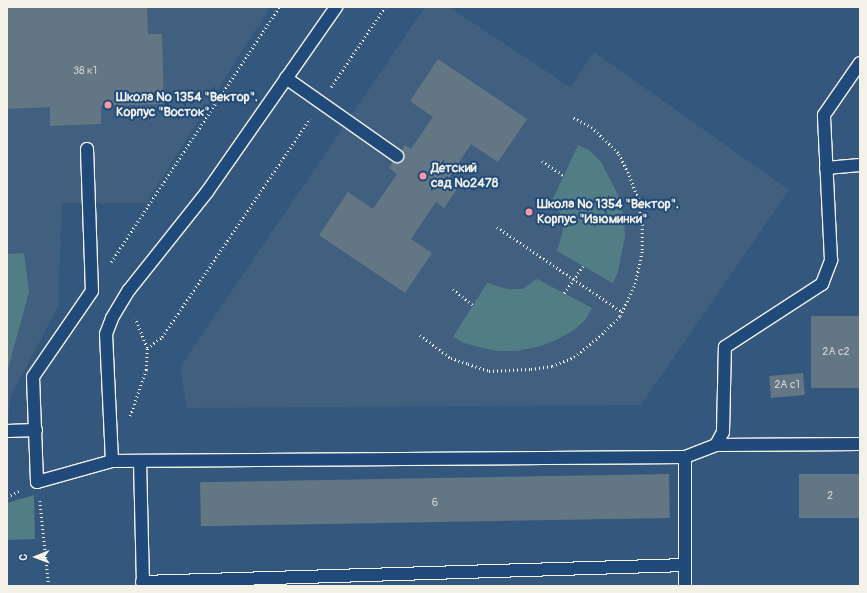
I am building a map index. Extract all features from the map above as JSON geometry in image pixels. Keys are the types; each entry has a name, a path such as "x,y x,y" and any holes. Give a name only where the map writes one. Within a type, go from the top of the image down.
{"lane":[{"path":"112,461 106,334 112,318 129,290 207,192 336,7"},
{"path":"716,445 723,432 726,347 822,284 830,260 824,115 860,63"},
{"path":"286,78 397,156"},
{"path":"87,149 92,291 33,377 38,482 112,461 685,458 716,445 860,444"},
{"path":"826,168 860,165"},
{"path":"7,431 36,430"},
{"path":"685,458 685,586"},
{"path":"140,461 142,584 685,566"}],"path":[{"path":"110,264 279,7"},
{"path":"147,348 162,337 385,7"},
{"path":"420,335 451,358 489,371 531,369 552,366 574,357 602,334 622,312 635,284 642,250 642,225 638,199 618,153 592,128 573,118"},
{"path":"542,162 564,176"},
{"path":"496,227 622,312"},
{"path":"564,293 583,266"},
{"path":"453,290 474,305"},
{"path":"130,417 146,370 147,348 133,315"},
{"path":"38,482 49,586"}],"shaded area":[{"name":"Школа № 1354 \"Вектор\". Корпус \"Восток\"","path":"7,7 270,7 146,203 62,203 58,307 10,397 7,431"},
{"name":"Школа № 1354 \"Вектор\". Корпус \"Изюминки\"","path":"425,7 449,7 570,87 594,52 789,190 641,405 187,408 180,367"}],"green space":[{"path":"578,145 589,150 601,162 618,195 624,219 625,236 618,272 613,283 557,251 563,231 562,216 552,201"},
{"path":"24,253 29,292 7,372 7,254"},
{"path":"537,279 592,308 586,319 574,330 558,339 541,346 517,351 499,351 482,348 464,343 453,337 487,283 507,289 522,289"},
{"path":"34,495 35,539 7,540 7,503"}],"building":[{"path":"7,7 147,7 148,34 162,34 164,104 101,106 101,124 50,126 50,107 7,109"},
{"name":"Детский сад №2478","path":"438,59 527,119 498,162 471,144 449,178 460,185 444,208 436,202 411,239 432,253 405,293 319,235 348,192 373,209 397,174 389,168 393,162 400,163 403,161 404,156 402,150 405,145 411,149 433,117 410,101"},
{"path":"811,316 860,316 860,388 811,388"},
{"path":"803,373 805,395 771,398 769,376"},
{"path":"669,474 670,518 201,526 200,482"},
{"path":"799,474 860,474 860,518 799,518"}],"place":[{"name":"Школа № 1354 \"Вектор\". Корпус \"Восток\"","path":"108,105"},
{"name":"Детский сад №2478","path":"423,176"},
{"name":"Школа № 1354 \"Вектор\". Корпус \"Изюминки\"","path":"529,212"}]}
